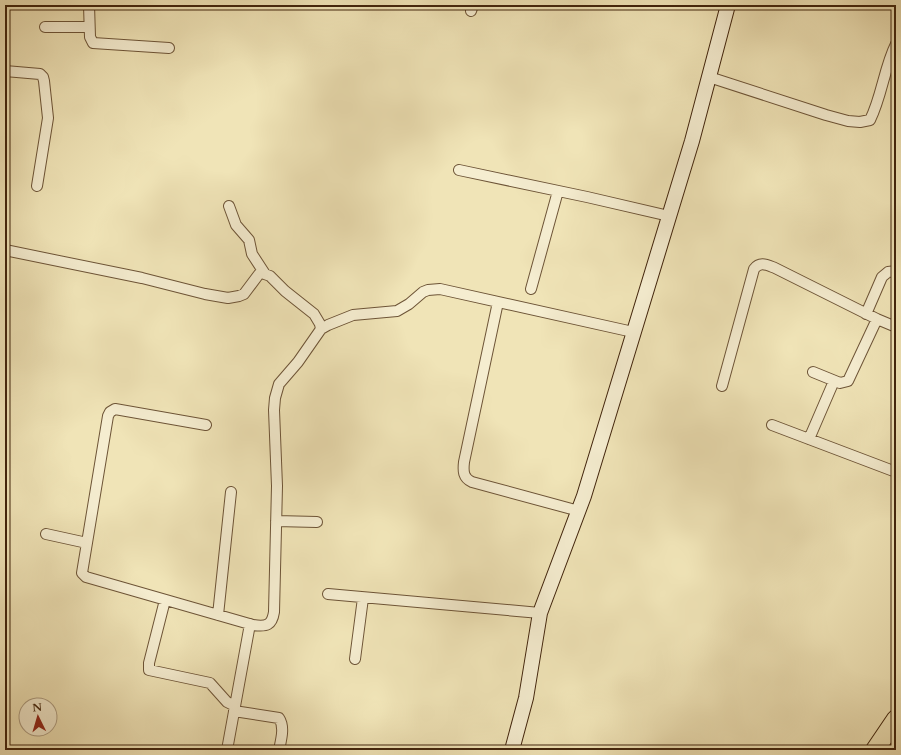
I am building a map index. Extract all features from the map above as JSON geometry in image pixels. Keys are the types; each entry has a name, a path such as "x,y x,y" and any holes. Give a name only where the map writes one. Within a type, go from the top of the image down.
{"highway":[{"path":"875,750 896,719"}],"street":[{"path":"89,5 89,27 91,40 93,43 169,48"},
{"path":"512,750 526,698 540,613 584,496 692,141 728,5"},
{"path":"45,27 89,27"},
{"path":"709,77 826,115 848,121 865,122 870,120 874,112 885,71 896,44"},
{"path":"5,71 40,74 44,80 48,113 36,186"},
{"path":"459,170 669,216"},
{"path":"531,289 558,191"},
{"path":"229,206 236,225 249,240 252,254 265,274 314,314 320,324 321,329"},
{"path":"5,250 142,278 205,294 228,298 234,298 244,294 255,278 262,273 265,274"},
{"path":"722,386 753,274 756,266 761,264 767,264 866,314 896,327"},
{"path":"866,314 882,277 888,272 896,271"},
{"path":"206,425 116,409 110,412 108,416 82,570 83,576 250,624 260,626 266,625 270,623 273,618 277,486 274,410 276,389 306,352 321,329 328,324 354,315 397,312 409,304 418,295 428,290 440,289 633,332"},
{"path":"498,302 464,462 463,468 465,477 472,482 579,511"},
{"path":"813,372 840,383 848,381 877,319"},
{"path":"809,439 834,381"},
{"path":"772,425 896,472"},
{"path":"218,615 232,492"},
{"path":"276,521 317,522"},
{"path":"46,534 87,543"},
{"path":"328,594 540,613"},
{"path":"355,659 363,598"},
{"path":"165,600 149,663 149,670 206,681 214,686 227,702 235,708 279,718 282,723 279,750"},
{"path":"227,750 250,624"}]}
